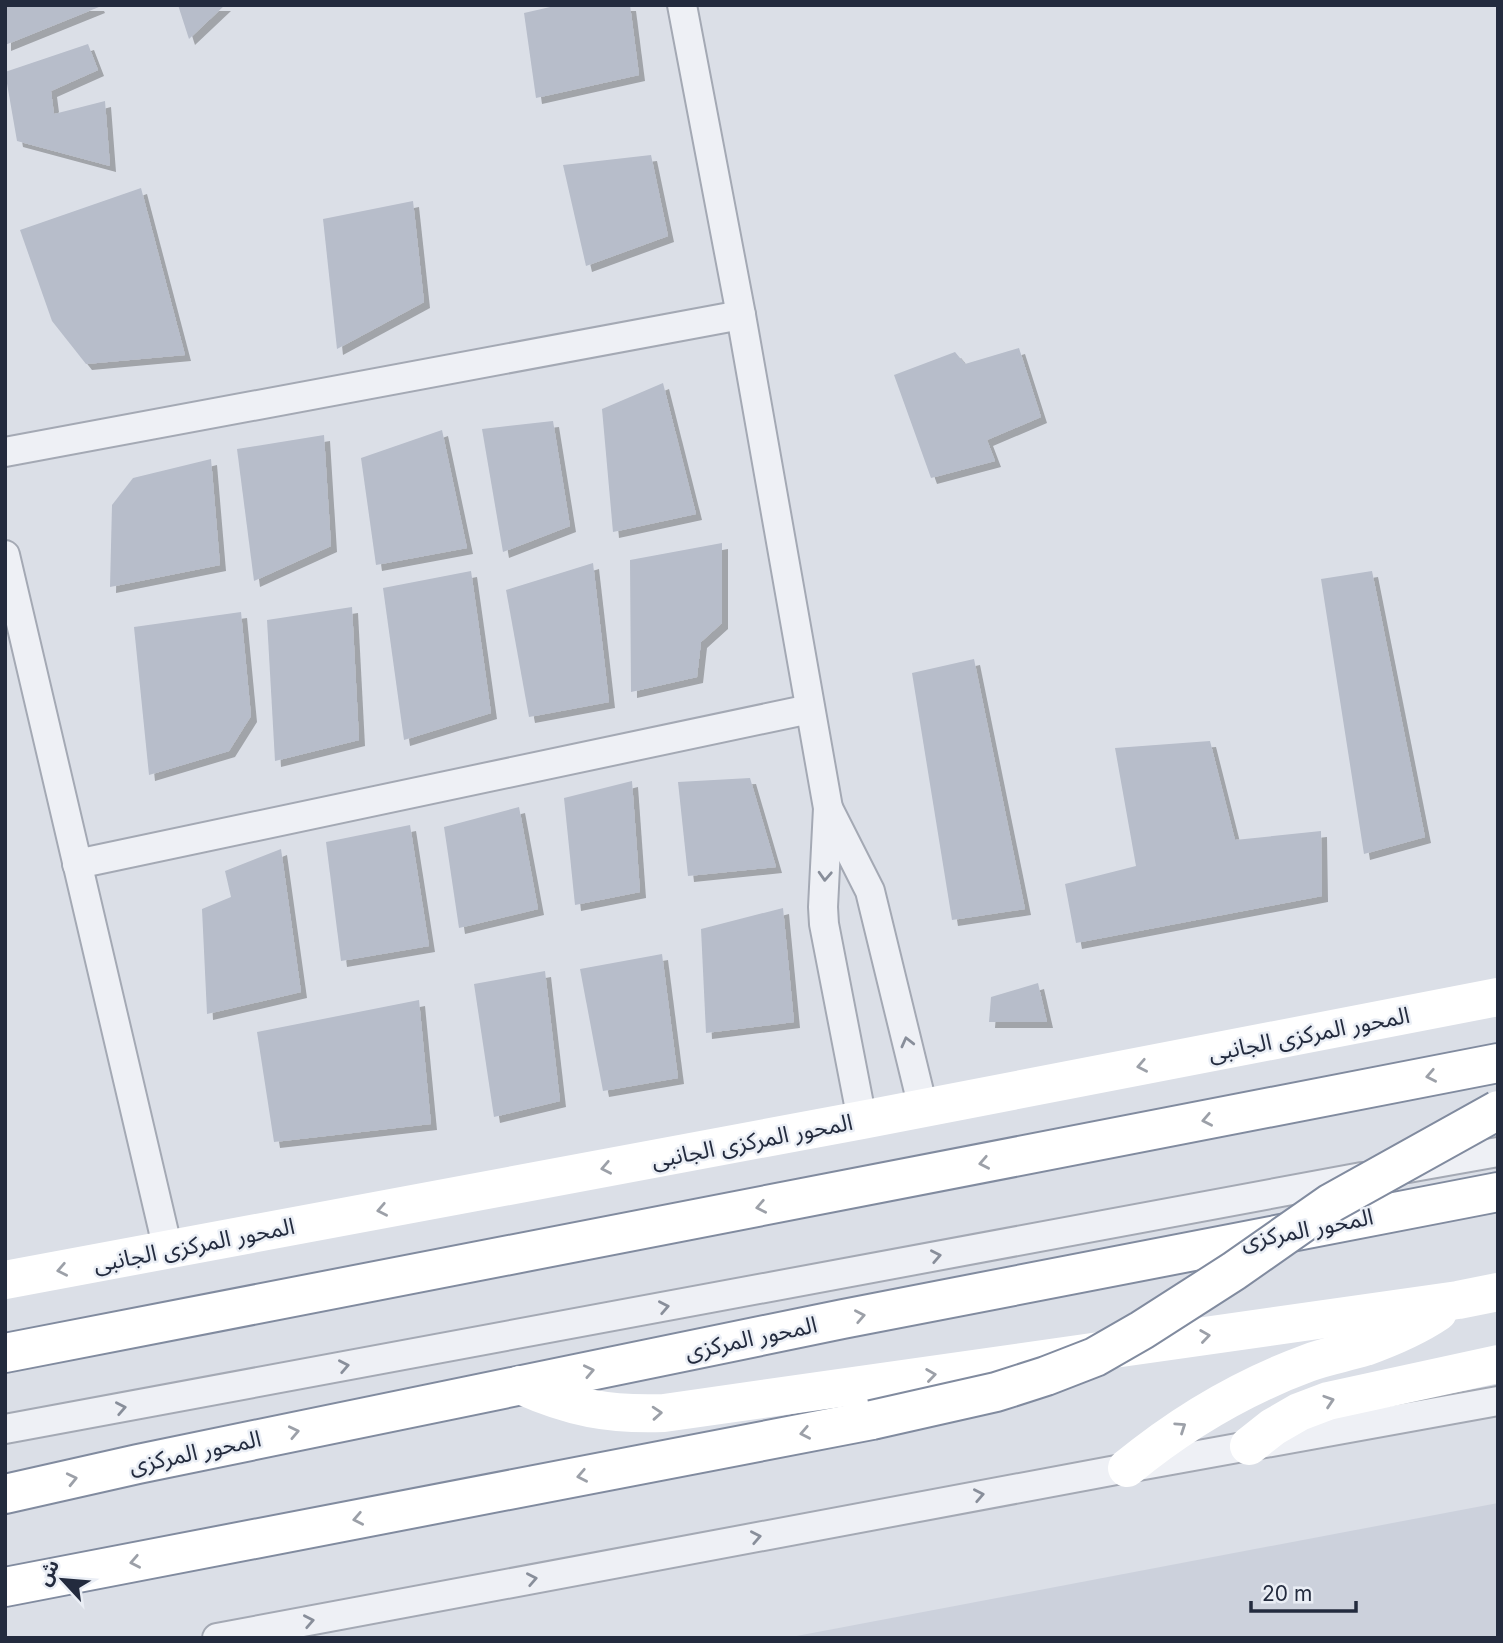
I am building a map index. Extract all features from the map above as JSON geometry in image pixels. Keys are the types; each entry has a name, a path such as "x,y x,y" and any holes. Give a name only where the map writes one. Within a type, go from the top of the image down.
{"main road":[{"name":"المحور المركزى الجانبى","path":"5,1280 862,1120 1498,997"},
{"path":"5,1353 1498,1063"},
{"path":"5,1587 872,1420 996,1392 1095,1357 1234,1271 1331,1203 1498,1110"},
{"name":"المحور المركزى","path":"5,1494 138,1464 843,1319 1498,1192"},
{"path":"520,1385 547,1397 594,1410 634,1414 664,1413 1458,1300 1498,1292"},
{"path":"1127,1468 1161,1440 1236,1394 1312,1361 1365,1347 1397,1334 1458,1300"},
{"path":"1249,1446 1273,1427 1299,1412 1328,1401 1498,1364"}],"street":[{"path":"682,5 741,315 828,808 824,924 862,1120"},
{"path":"5,452 741,315"},
{"path":"5,555 168,1250"},
{"path":"77,864 810,709"},
{"path":"828,808 870,891 923,1108"},
{"path":"5,1429 1498,1152"},
{"path":"217,1638 1498,1401"}],"shaded area":[{"path":"1498,1503 1498,1638 786,1638"}],"building":[{"path":"5,5 98,5 99,7 5,45"},
{"path":"178,5 225,5 189,39"},
{"path":"559,5 630,5 639,75 536,98 524,13"},
{"path":"88,44 98,70 51,91 54,114 105,101 110,166 17,141 5,72"},
{"path":"651,155 668,236 586,266 563,165"},
{"path":"141,188 185,355 86,364 52,321 20,230"},
{"path":"413,201 424,302 337,349 323,219"},
{"path":"1019,348 1041,417 987,440 995,461 931,478 894,375 955,352 965,364"},
{"path":"663,383 696,514 613,532 602,409"},
{"path":"553,421 570,526 503,552 482,429"},
{"path":"442,430 467,548 376,565 361,458"},
{"path":"324,435 331,546 254,581 237,449"},
{"path":"211,459 220,565 110,587 112,505 133,478"},
{"path":"722,543 722,623 701,642 697,677 631,692 630,560"},
{"path":"593,563 609,702 529,717 506,590"},
{"path":"471,571 491,713 404,740 383,588"},
{"path":"1372,571 1425,837 1364,854 1321,579"},
{"path":"352,607 359,740 275,761 267,620"},
{"path":"241,612 251,716 229,751 149,775 134,627"},
{"path":"974,659 1025,909 952,920 912,673"},
{"path":"1210,741 1235,840 1321,831 1322,896 1076,943 1065,884 1136,866 1115,748"},
{"path":"750,778 776,867 688,876 678,782"},
{"path":"632,781 640,892 575,905 564,798"},
{"path":"519,807 538,909 459,928 444,827"},
{"path":"410,825 429,946 341,961 326,842"},
{"path":"281,849 301,992 207,1014 202,909 231,897 225,871"},
{"path":"783,908 794,1022 706,1033 701,929"},
{"path":"662,954 678,1078 603,1091 580,969"},
{"path":"545,971 560,1101 494,1117 474,984"},
{"path":"1038,983 1047,1022 989,1022 991,997"},
{"path":"419,1000 431,1124 274,1142 257,1032"}]}
